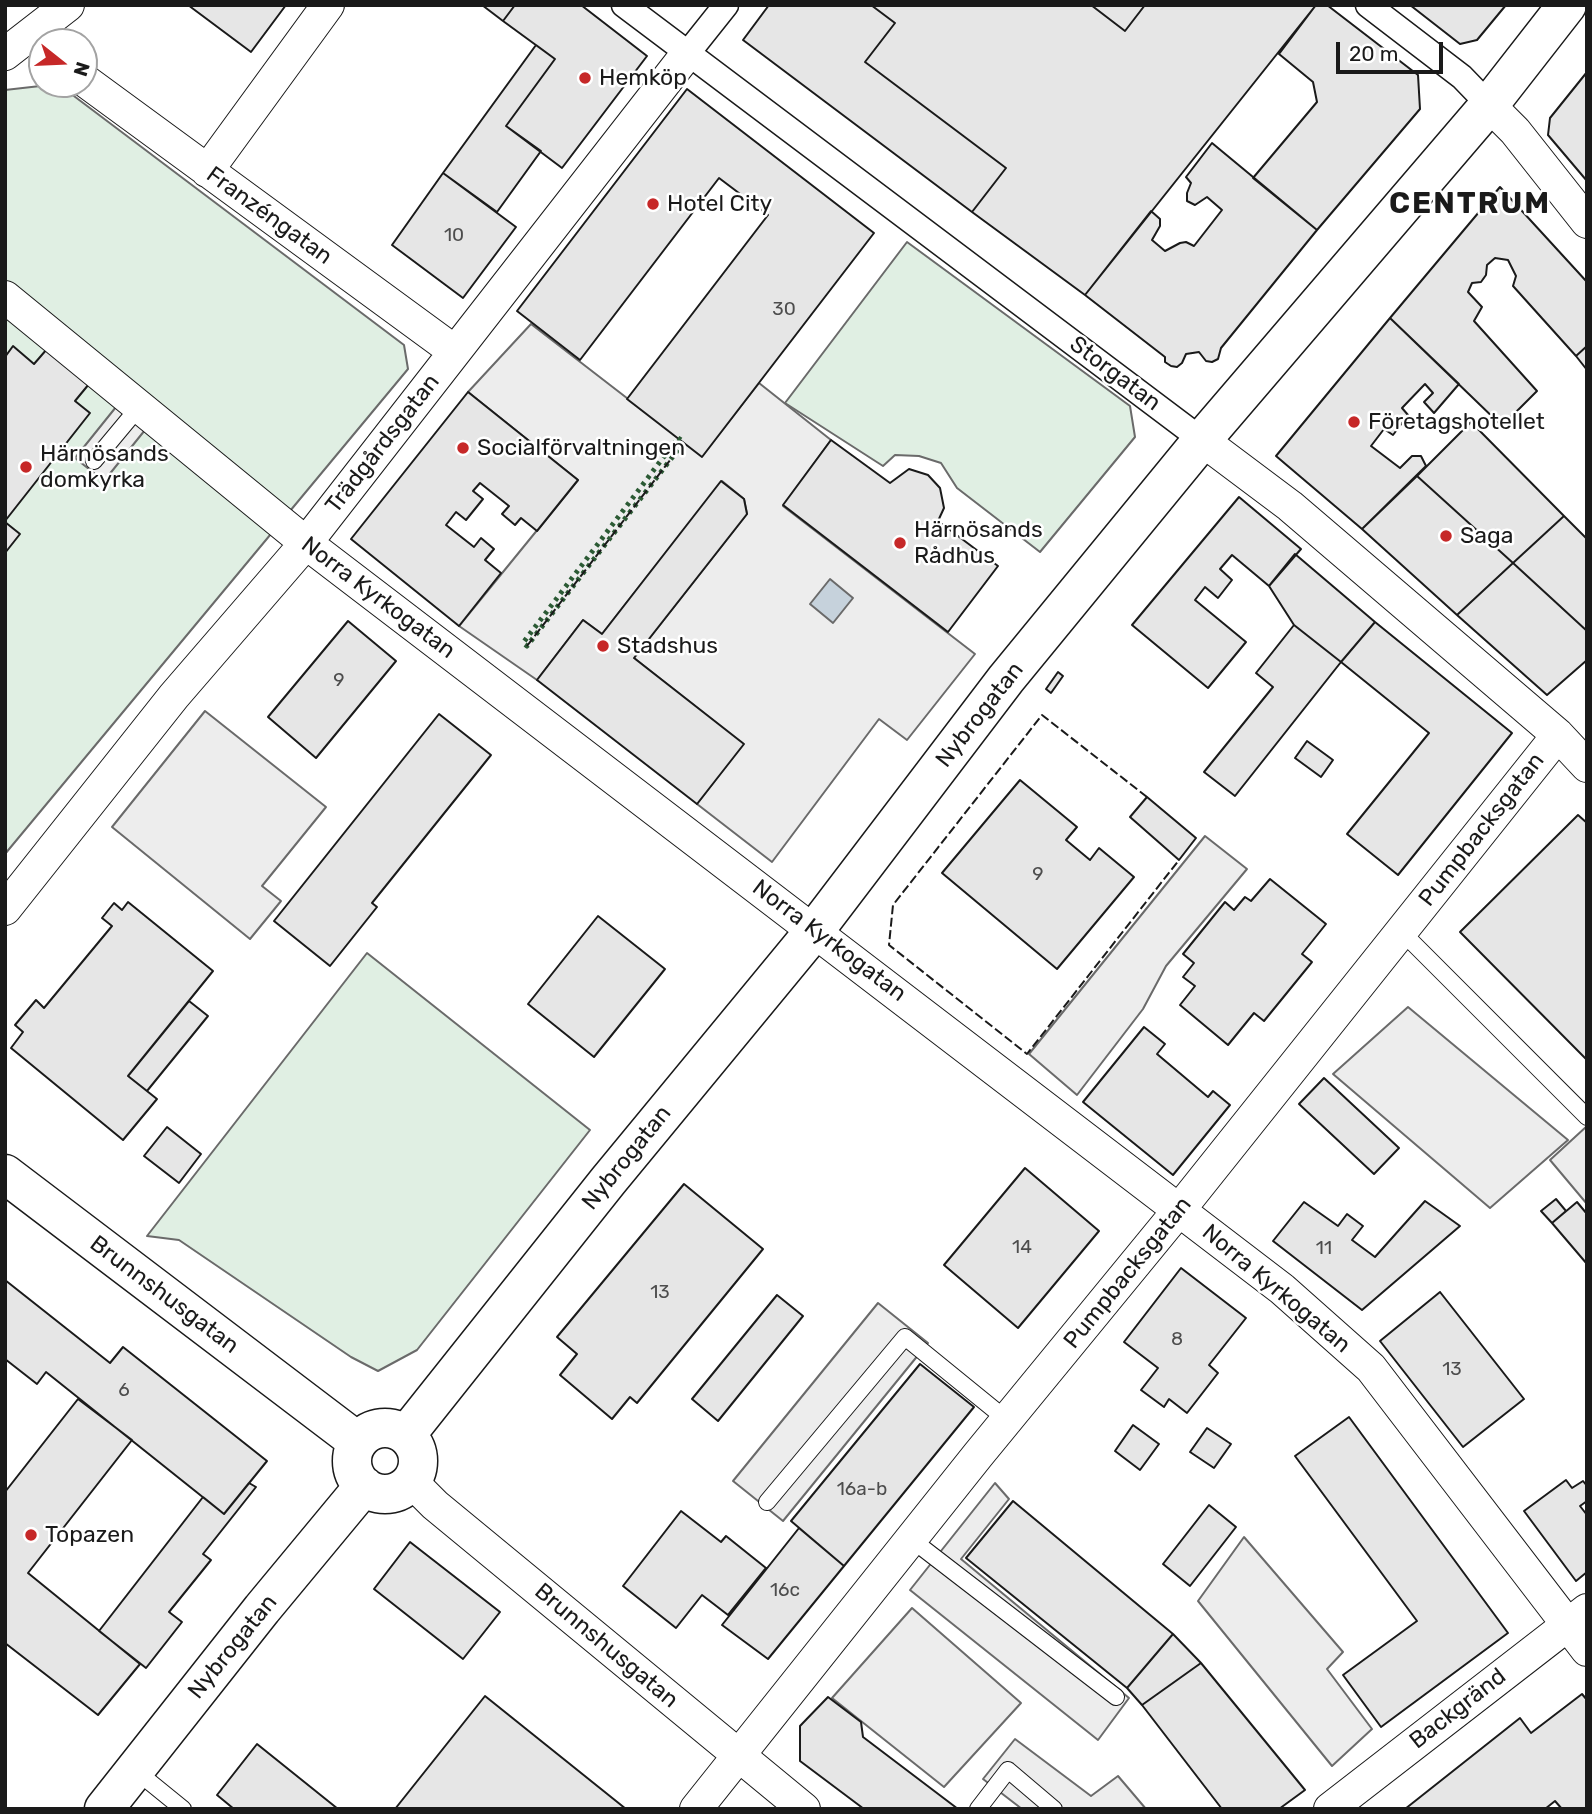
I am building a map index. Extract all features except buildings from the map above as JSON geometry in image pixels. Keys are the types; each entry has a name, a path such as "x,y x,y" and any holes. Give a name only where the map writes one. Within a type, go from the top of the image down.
{"main road":[{"name":"Nybrogatan","path":"406,1435 599,1192 815,930 1006,679 1202,440 1489,105 1567,5"},
{"name":"Brunnshusgatan","path":"5,1174 358,1441"},
{"path":"375,1429 396,1430 406,1435 416,1452 416,1472 411,1481 404,1488 383,1493 364,1486 353,1470 352,1460 358,1441 375,1429"},
{"name":"Nybrogatan","path":"104,1809 262,1609 364,1486"}],"street":[{"path":"207,171 328,5"},
{"name":"Storgatan","path":"624,5 1290,506 1558,735 1587,766"},
{"name":"Trädgårdsgatan","path":"5,909 174,696 306,543 726,5"},
{"path":"1368,5 1462,77 1515,131 1587,222"},
{"path":"24,47 64,6"},
{"name":"Franzéngatan","path":"98,90 454,351"},
{"name":"Norra Kyrkogatan","path":"5,297 306,543 1282,1289 1371,1368 1576,1617 1587,1650"},
{"name":"Pumpbacksgatan","path":"696,1809 1558,735"},
{"name":"Brunnshusgatan","path":"411,1481 435,1505 804,1809"},
{"name":"Backgränd","path":"1329,1809 1576,1617"}],"lane":[{"path":"94,461 139,407"},
{"path":"1402,932 1587,1117"},
{"path":"767,1502 905,1337 1007,1420"},
{"path":"911,1539 1116,1698"},
{"path":"135,1770 183,1809"},
{"path":"978,1809 1008,1770 1054,1809"}],"green space":[{"path":"28,87 28,98 77,98 404,345 408,369 5,854 5,90"},
{"path":"907,242 1130,406 1135,437 1040,552 957,488 941,463 919,456 895,455 883,466 785,403"},
{"path":"367,953 590,1130 417,1350 378,1371 351,1357 179,1240 147,1236"}],"shaded area":[{"path":"531,324 702,456 759,383 831,440 783,506 975,654 907,740 879,719 772,862 697,804 743,744 634,658 747,514 744,499 722,481 602,634 583,620 537,680 459,626 578,480 468,392"},
{"path":"116,407 145,430 104,481 75,458"},
{"path":"830,579 853,598 833,623 810,604"},
{"path":"205,711 326,807 262,886 281,901 250,939 112,827"},
{"path":"1205,836 1247,869 1166,966 1143,1009 1077,1095 1029,1054"},
{"path":"1408,1007 1568,1140 1490,1208 1333,1074"},
{"path":"1587,1126 1587,1204 1550,1160"},
{"path":"878,1303 928,1343 783,1521 733,1481"},
{"path":"995,1483 1009,1499 961,1559 1129,1698 1098,1740 910,1590"},
{"path":"1244,1537 1343,1652 1327,1669 1372,1729 1332,1766 1198,1601"},
{"path":"912,1608 1021,1703 944,1787 832,1698"},
{"path":"1015,1739 1091,1796 1118,1776 1146,1809 1022,1809 983,1779"}],"hedge":[{"path":"678,438 684,442 527,646 523,643 678,438"}],"fence":[{"path":"527,646 684,442"},
{"path":"1147,797 1042,715 893,905 889,945 1027,1054 1179,860"}],"place":[{"name":"Hemköp","path":"585,78"},
{"name":"Hotel City","path":"653,204"},
{"name":"Företagshotellet","path":"1354,422"},
{"name":"Socialförvaltningen","path":"463,448"},
{"name":"Härnösands domkyrka","path":"26,467"},
{"name":"Saga","path":"1446,536"},
{"name":"Härnösands Rådhus","path":"900,543"},
{"name":"Stadshus","path":"603,646"},
{"name":"Topazen","path":"31,1535"}],"district":[{"name":"CENTRUM","path":"1470,204"}]}
